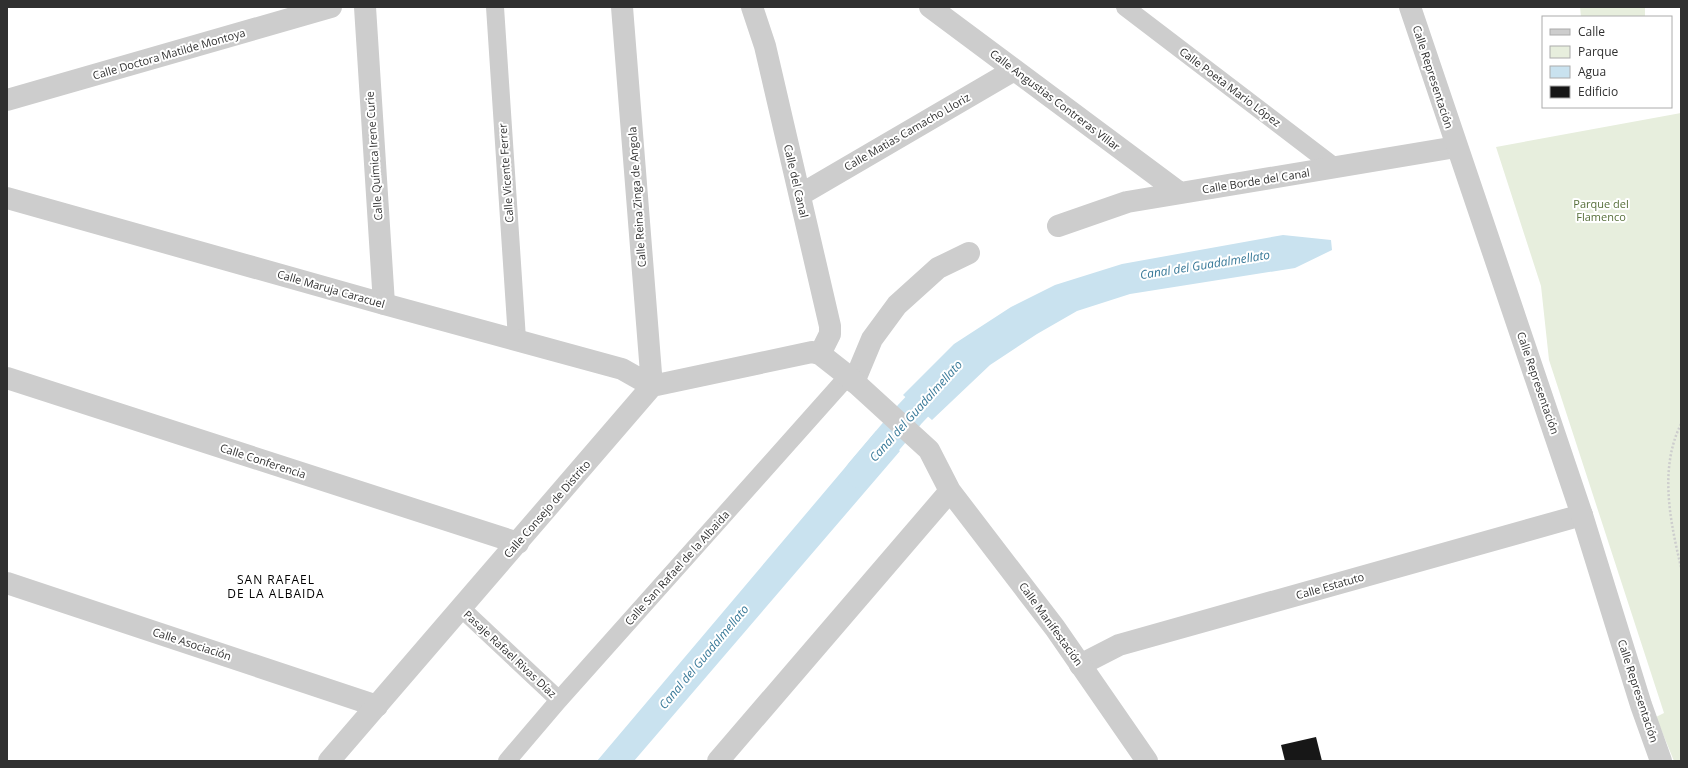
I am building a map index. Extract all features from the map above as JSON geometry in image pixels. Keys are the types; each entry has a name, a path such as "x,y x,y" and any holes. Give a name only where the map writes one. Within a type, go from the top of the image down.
{"street":[{"name":"Calle Doctora Matilde Montoya","path":"7,100 331,7"},
{"name":"Calle Química Irene Curie","path":"365,7 384,304"},
{"name":"Calle Vicente Ferrer","path":"495,7 517,339"},
{"name":"Calle Reina Zinga de Angola","path":"622,7 652,386"},
{"name":"Calle del Canal","path":"752,7 765,46 830,326 830,334 820,354"},
{"name":"Calle Angustias Contreras Villar","path":"930,7 1180,193"},
{"name":"Calle Poeta Mario López","path":"1125,7 1336,168"},
{"name":"Calle Representación","path":"1410,7 1456,147 1582,514 1641,705 1661,761"},
{"name":"Calle Matias Camacho Lloriz","path":"800,195 1014,70"},
{"name":"Calle Borde del Canal","path":"1058,226 1128,202 1456,147"},
{"name":"Calle Maruja Caracuel","path":"7,198 622,369 652,386"},
{"path":"851,379 872,339 897,305 938,268 970,253"},
{"path":"652,386 812,352 820,354 851,379 929,450 950,490 718,761"},
{"name":"Calle Conferencia","path":"7,378 518,543"},
{"name":"Calle San Rafael de la Albaida","path":"507,761 560,700 851,379"},
{"name":"Calle Consejo de Distrito","path":"329,761 652,386"},
{"name":"Calle Manifestación","path":"950,490 1055,628 1147,761"},
{"name":"Calle Estatuto","path":"1080,665 1119,645 1582,514"},
{"name":"Calle Asociación","path":"7,583 377,706"},
{"name":"Pasaje Rafael Rivas Díaz","path":"461,608 560,700"}],"path":[{"path":"1681,424 1674,439 1668,480 1673,534 1681,567"}],"green space":[{"path":"1580,7 1645,7 1645,16 1581,16"},
{"name":"Parque del Flamenco","path":"1681,113 1681,761 1674,761 1656,717 1664,713 1549,360 1541,286 1496,147"}],"water":[{"path":"1283,235 1331,240 1332,250 1295,268 1130,294 1077,311 1037,334 990,365 932,420 903,395 954,344 1011,307 1055,285 1122,264"},
{"path":"876,431 900,451 634,761 597,761"}],"building":[{"path":"1316,737 1322,761 1285,761 1281,745"}],"waterway":[{"name":"Canal del Guadalmellato","path":"860,473 910,414 945,377"}],"district":[{"name":"SAN RAFAEL DE LA ALBAIDA","path":"276,587"}]}
